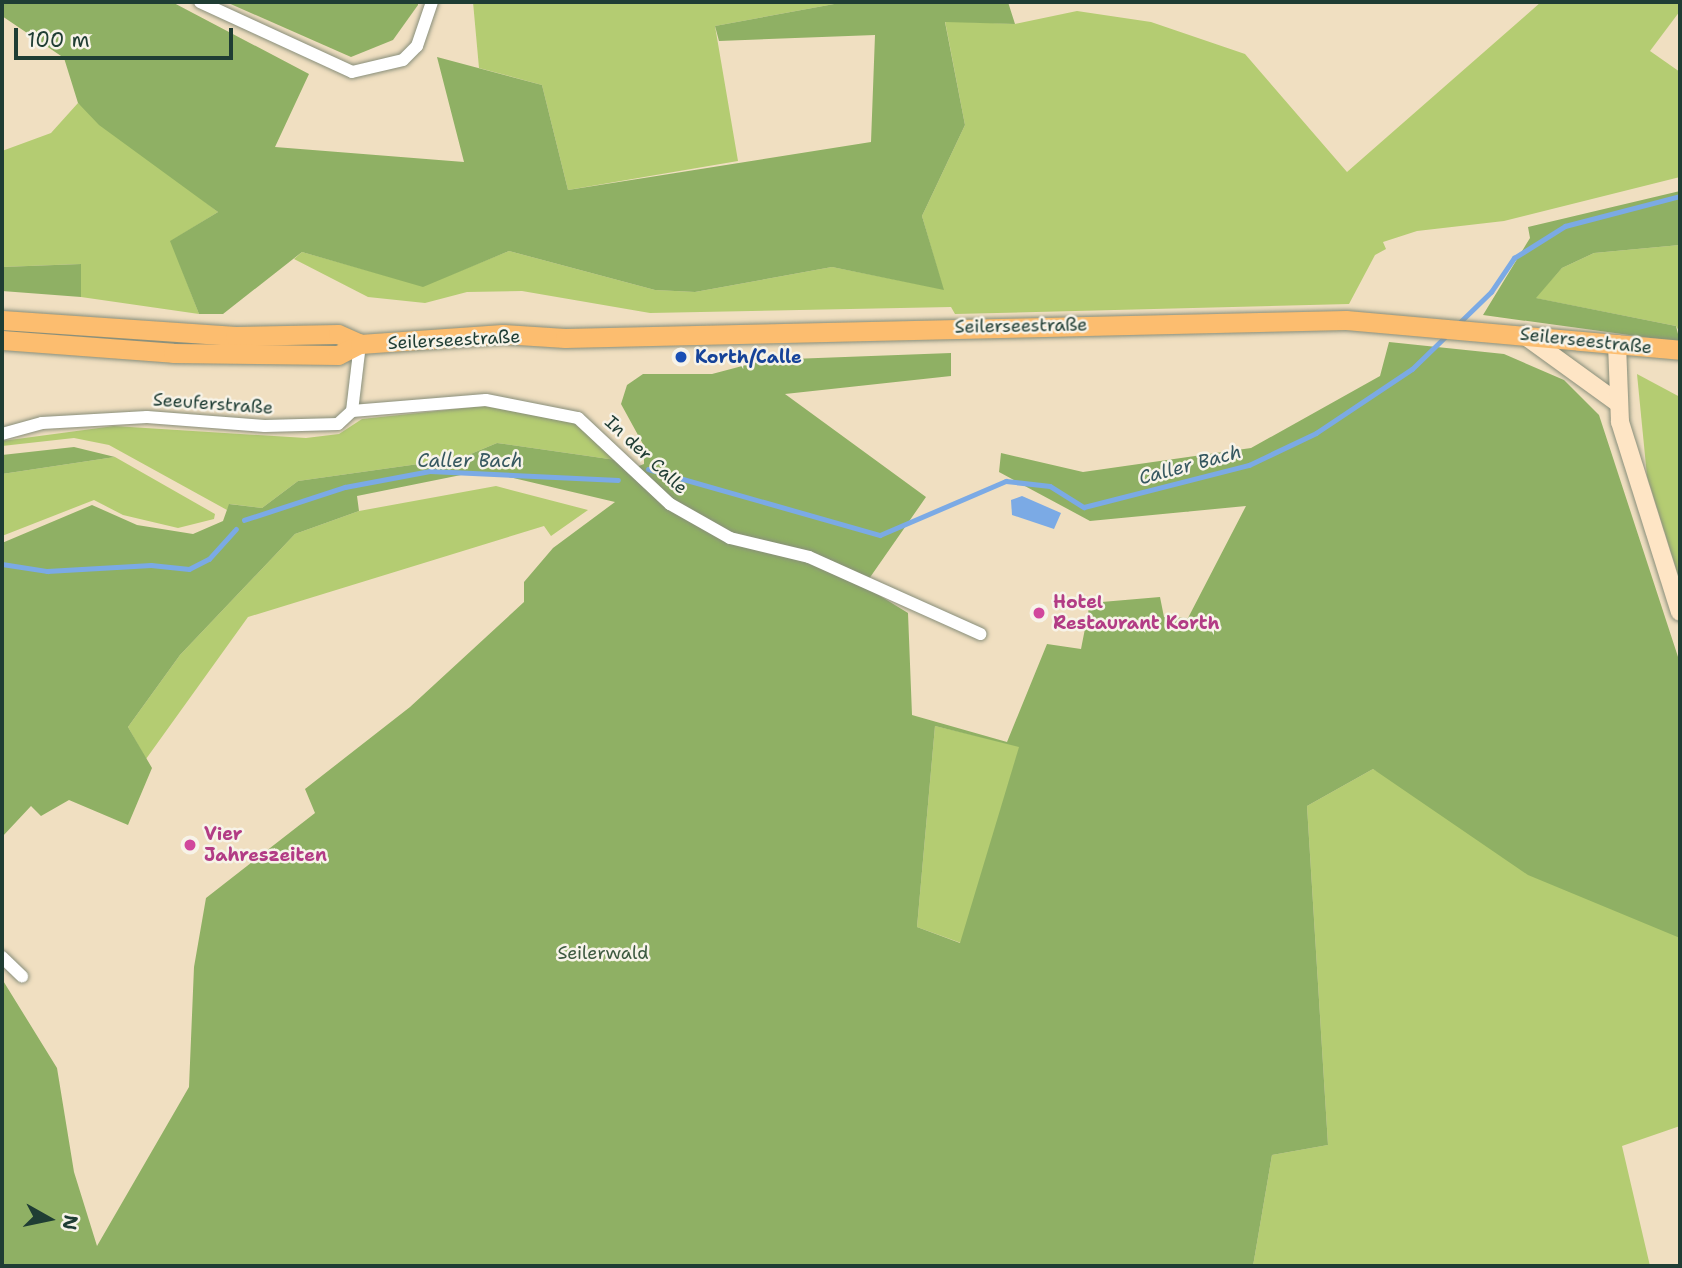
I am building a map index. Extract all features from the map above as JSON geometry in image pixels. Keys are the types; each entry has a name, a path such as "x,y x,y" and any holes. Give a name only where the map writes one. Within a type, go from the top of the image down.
{"main road":[{"name":"Seilerseestraße","path":"2,320 235,336 338,334 360,344"},
{"name":"Seilerseestraße","path":"2,340 173,353 338,355 360,344 503,334 565,338 1277,320 1421,325 1680,350"},
{"path":"1524,335 1618,403"},
{"path":"1617,344 1618,403 1680,612"}],"street":[{"path":"200,2 352,72 403,60 427,25 432,2"},
{"path":"352,411 360,344"},
{"name":"In der Calle","path":"352,411 486,400 579,418 670,504 730,538 809,557 980,634"},
{"name":"Seeuferstraße","path":"2,434 42,423 147,417 265,426 338,424 352,411"},
{"path":"2,957 22,976"}],"green space":[{"path":"2,2 172,2 309,74 275,147 464,162 437,57 542,85 568,190 871,142 875,35 719,41 715,26 845,2 1008,2 1015,24 945,22 965,125 922,216 944,290 832,267 695,292 655,290 509,251 423,287 302,252 223,314 199,314 170,241 218,212 99,125 78,103 64,58 2,16"},
{"path":"226,2 418,2 418,5 393,40 351,57"},
{"path":"473,2 845,2 715,26 738,161 568,190 542,85 479,68"},
{"path":"1541,2 1680,2 1680,11 1650,51 1680,72 1680,177 1504,221 1417,231 1383,242 1386,249 1375,255 1349,304 955,314 951,307 650,313 522,291 467,292 425,303 368,297 294,259 302,252 423,286 509,251 655,290 695,292 832,267 943,289 922,216 965,125 945,21 1015,24 1077,11 1151,22 1245,54 1347,172"},
{"path":"78,103 218,212 171,241 199,314 81,297 80,264 2,267 2,151 51,133"},
{"path":"1680,191 1680,245 1594,253 1562,268 1536,298 1676,326 1680,342 1483,315 1530,238 1528,227"},
{"path":"1680,245 1680,333 1676,326 1535,298 1562,268 1594,253"},
{"path":"81,264 81,297 2,291 2,267"},
{"name":"Seilerwald","path":"1389,342 1504,354 1564,380 1599,415 1680,663 1680,938 1528,875 1373,769 1307,806 1328,1145 1272,1155 1253,1266 2,1266 2,979 57,1068 74,1172 97,1246 189,1087 194,967 206,898 315,813 305,789 410,707 524,602 524,582 553,548 615,502 501,475 461,475 357,496 359,511 295,534 180,655 128,727 152,768 128,825 69,800 41,816 31,806 2,837 2,543 92,505 137,525 193,534 223,521 229,504 262,508 298,481 461,458 497,443 616,460 626,471 644,464 644,446 621,404 627,385 643,374 712,374 765,360 951,353 951,376 785,394 926,497 864,586 908,613 912,715 1007,742 1047,644 1081,649 1090,603 1160,597 1164,617 1188,618 1246,506 1090,521 999,472 1001,453 1083,472 1251,448 1380,376","holes":["935,726 1019,747 960,943 917,927"]},
{"path":"1637,374 1680,397 1680,581 1647,476"},
{"path":"484,406 574,423 616,460 497,443 461,458 298,481 262,508 230,504 227,510 109,445 74,438 2,446 2,441 114,426 306,438 339,434 362,419"},
{"path":"74,447 115,457 2,474 2,455"},
{"path":"115,457 215,514 214,519 178,528 123,515 94,500 2,536 2,474"},
{"path":"496,486 588,510 551,536 544,526 248,617 146,759 128,727 180,655 295,534 359,511"},
{"path":"935,726 1020,746 961,943 917,927"},
{"path":"1373,769 1680,936 1680,1126 1622,1146 1650,1266 1253,1266 1272,1155 1328,1145 1307,806"}],"water":[{"path":"1022,496 1061,513 1054,529 1012,515 1011,500"}],"waterway":[{"name":"Caller Bach","path":"1458,324 1491,292 1514,258 1565,226 1680,196"},
{"name":"Caller Bach","path":"648,469 880,535 1006,481 1050,486 1084,507 1249,465 1316,433 1412,369 1447,335"},
{"name":"Caller Bach","path":"244,520 345,487 430,471 618,480"},
{"name":"Caller Bach","path":"2,564 47,571 151,565 189,569 209,559 236,529"}],"place":[{"name":"Korth/Calle","path":"681,357"},
{"name":"Hotel Restaurant Korth","path":"1039,613"},
{"name":"Vier Jahreszeiten","path":"190,845"}]}
